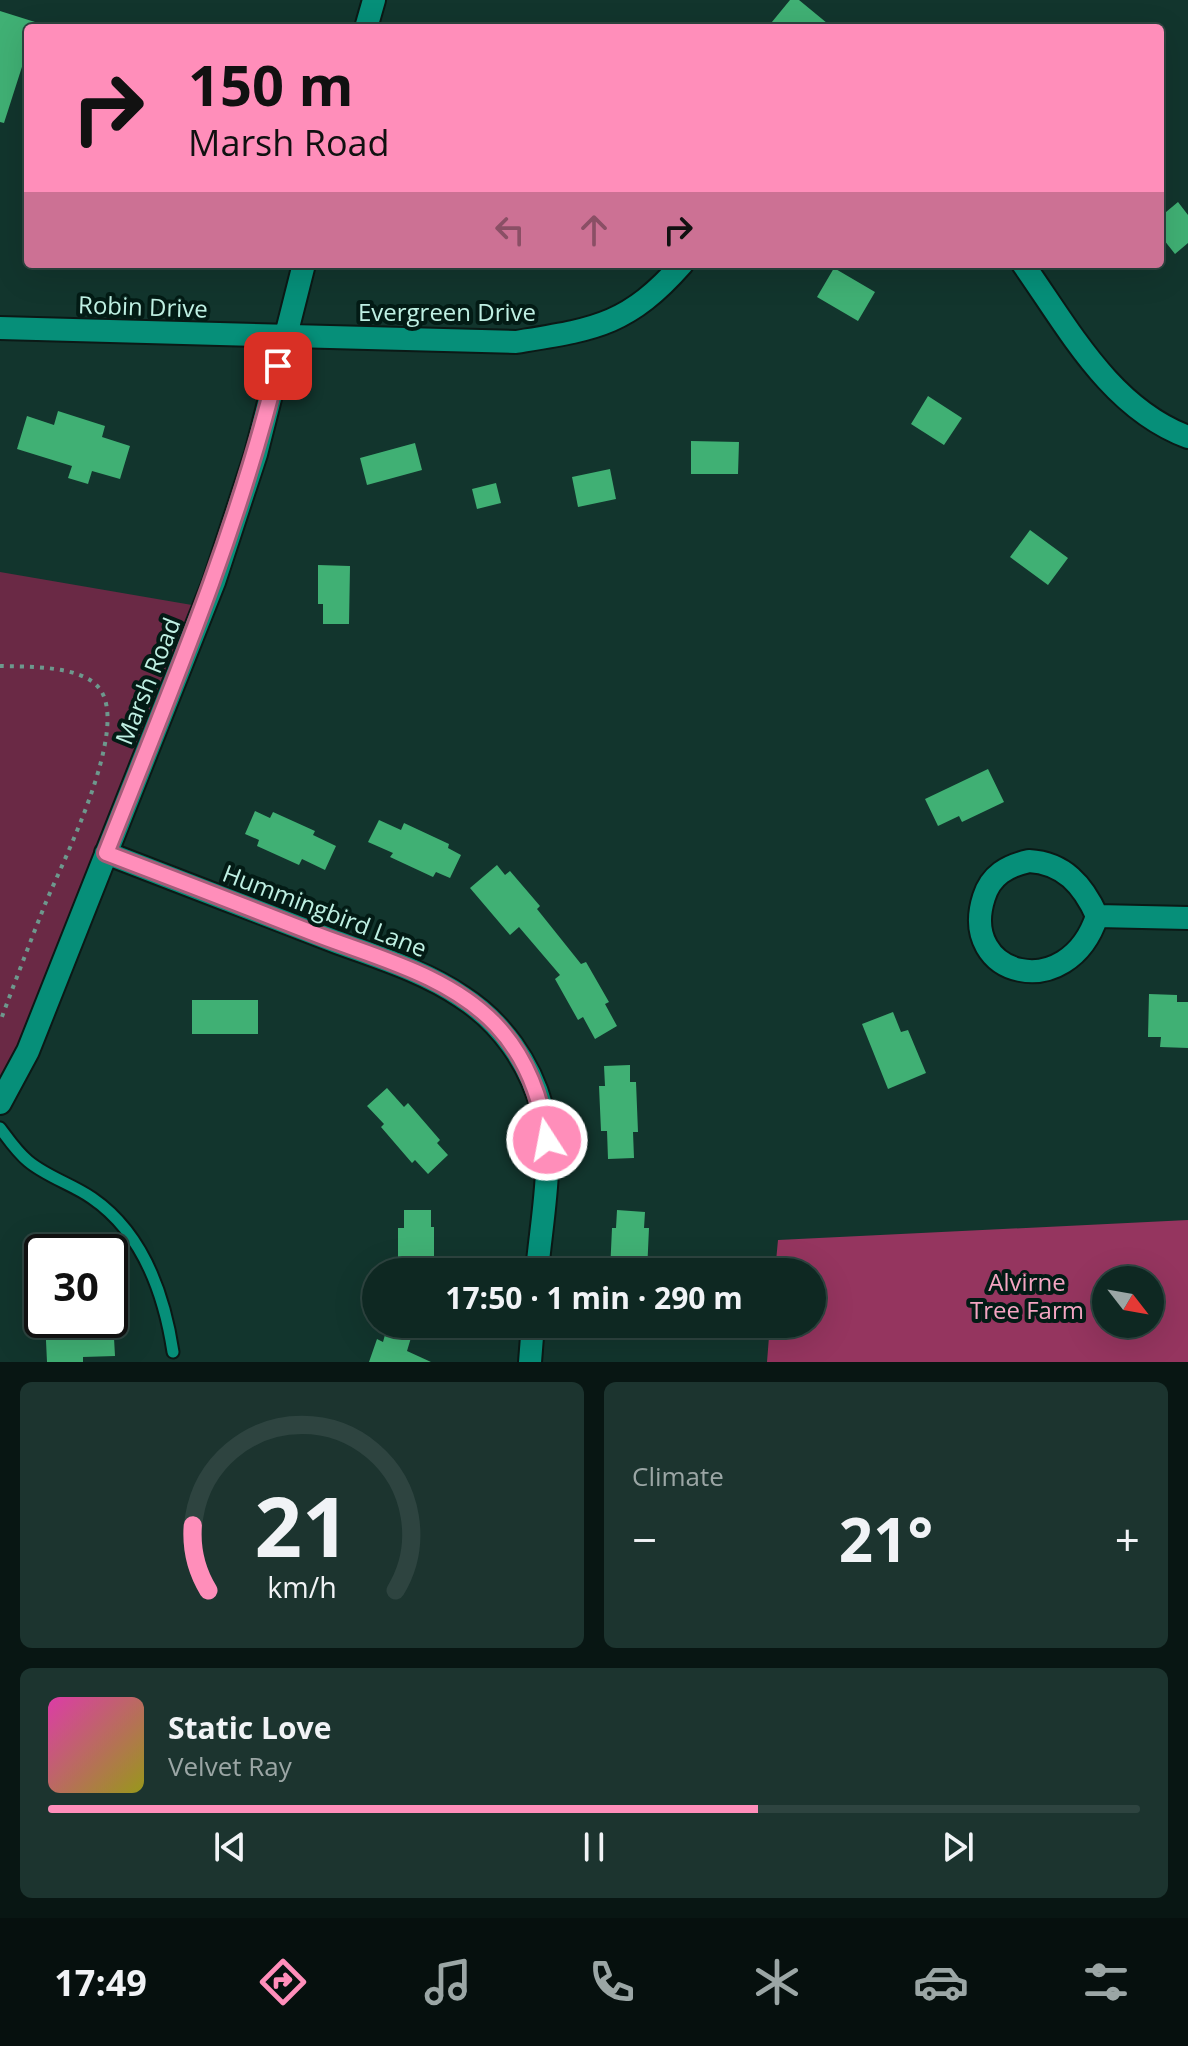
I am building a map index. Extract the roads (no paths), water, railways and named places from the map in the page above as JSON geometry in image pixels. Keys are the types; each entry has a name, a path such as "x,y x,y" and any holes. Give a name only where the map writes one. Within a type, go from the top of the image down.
{"street":[{"path":"367,24 374,0"},
{"name":"Marsh Road","path":"0,1103 28,1051 214,582 256,454 303,268"},
{"name":"Evergreen Drive","path":"285,337 516,342 559,335 626,316 656,293 678,268"},
{"path":"1026,268 1114,389 1159,425 1188,437"},
{"name":"Robin Drive","path":"0,328 285,337"},
{"name":"Hummingbird Lane","path":"106,853 413,972 464,997 494,1023 517,1050 543,1110 547,1140 538,1258"},
{"path":"1029,861 1045,861 1060,868 1089,898 1097,916 1084,945 1069,960 1053,969 1034,972 1016,969 998,959 986,947 980,929 980,909 986,890 998,873 1029,861"},
{"path":"1097,916 1188,918"},
{"path":"530,1362 532,1338"}],"lane":[{"path":"0,1128 30,1162 92,1198 127,1230 156,1283 168,1319 173,1352"}],"park label":[{"name":"Alvirne Tree Farm","path":"1027,1295"}]}
